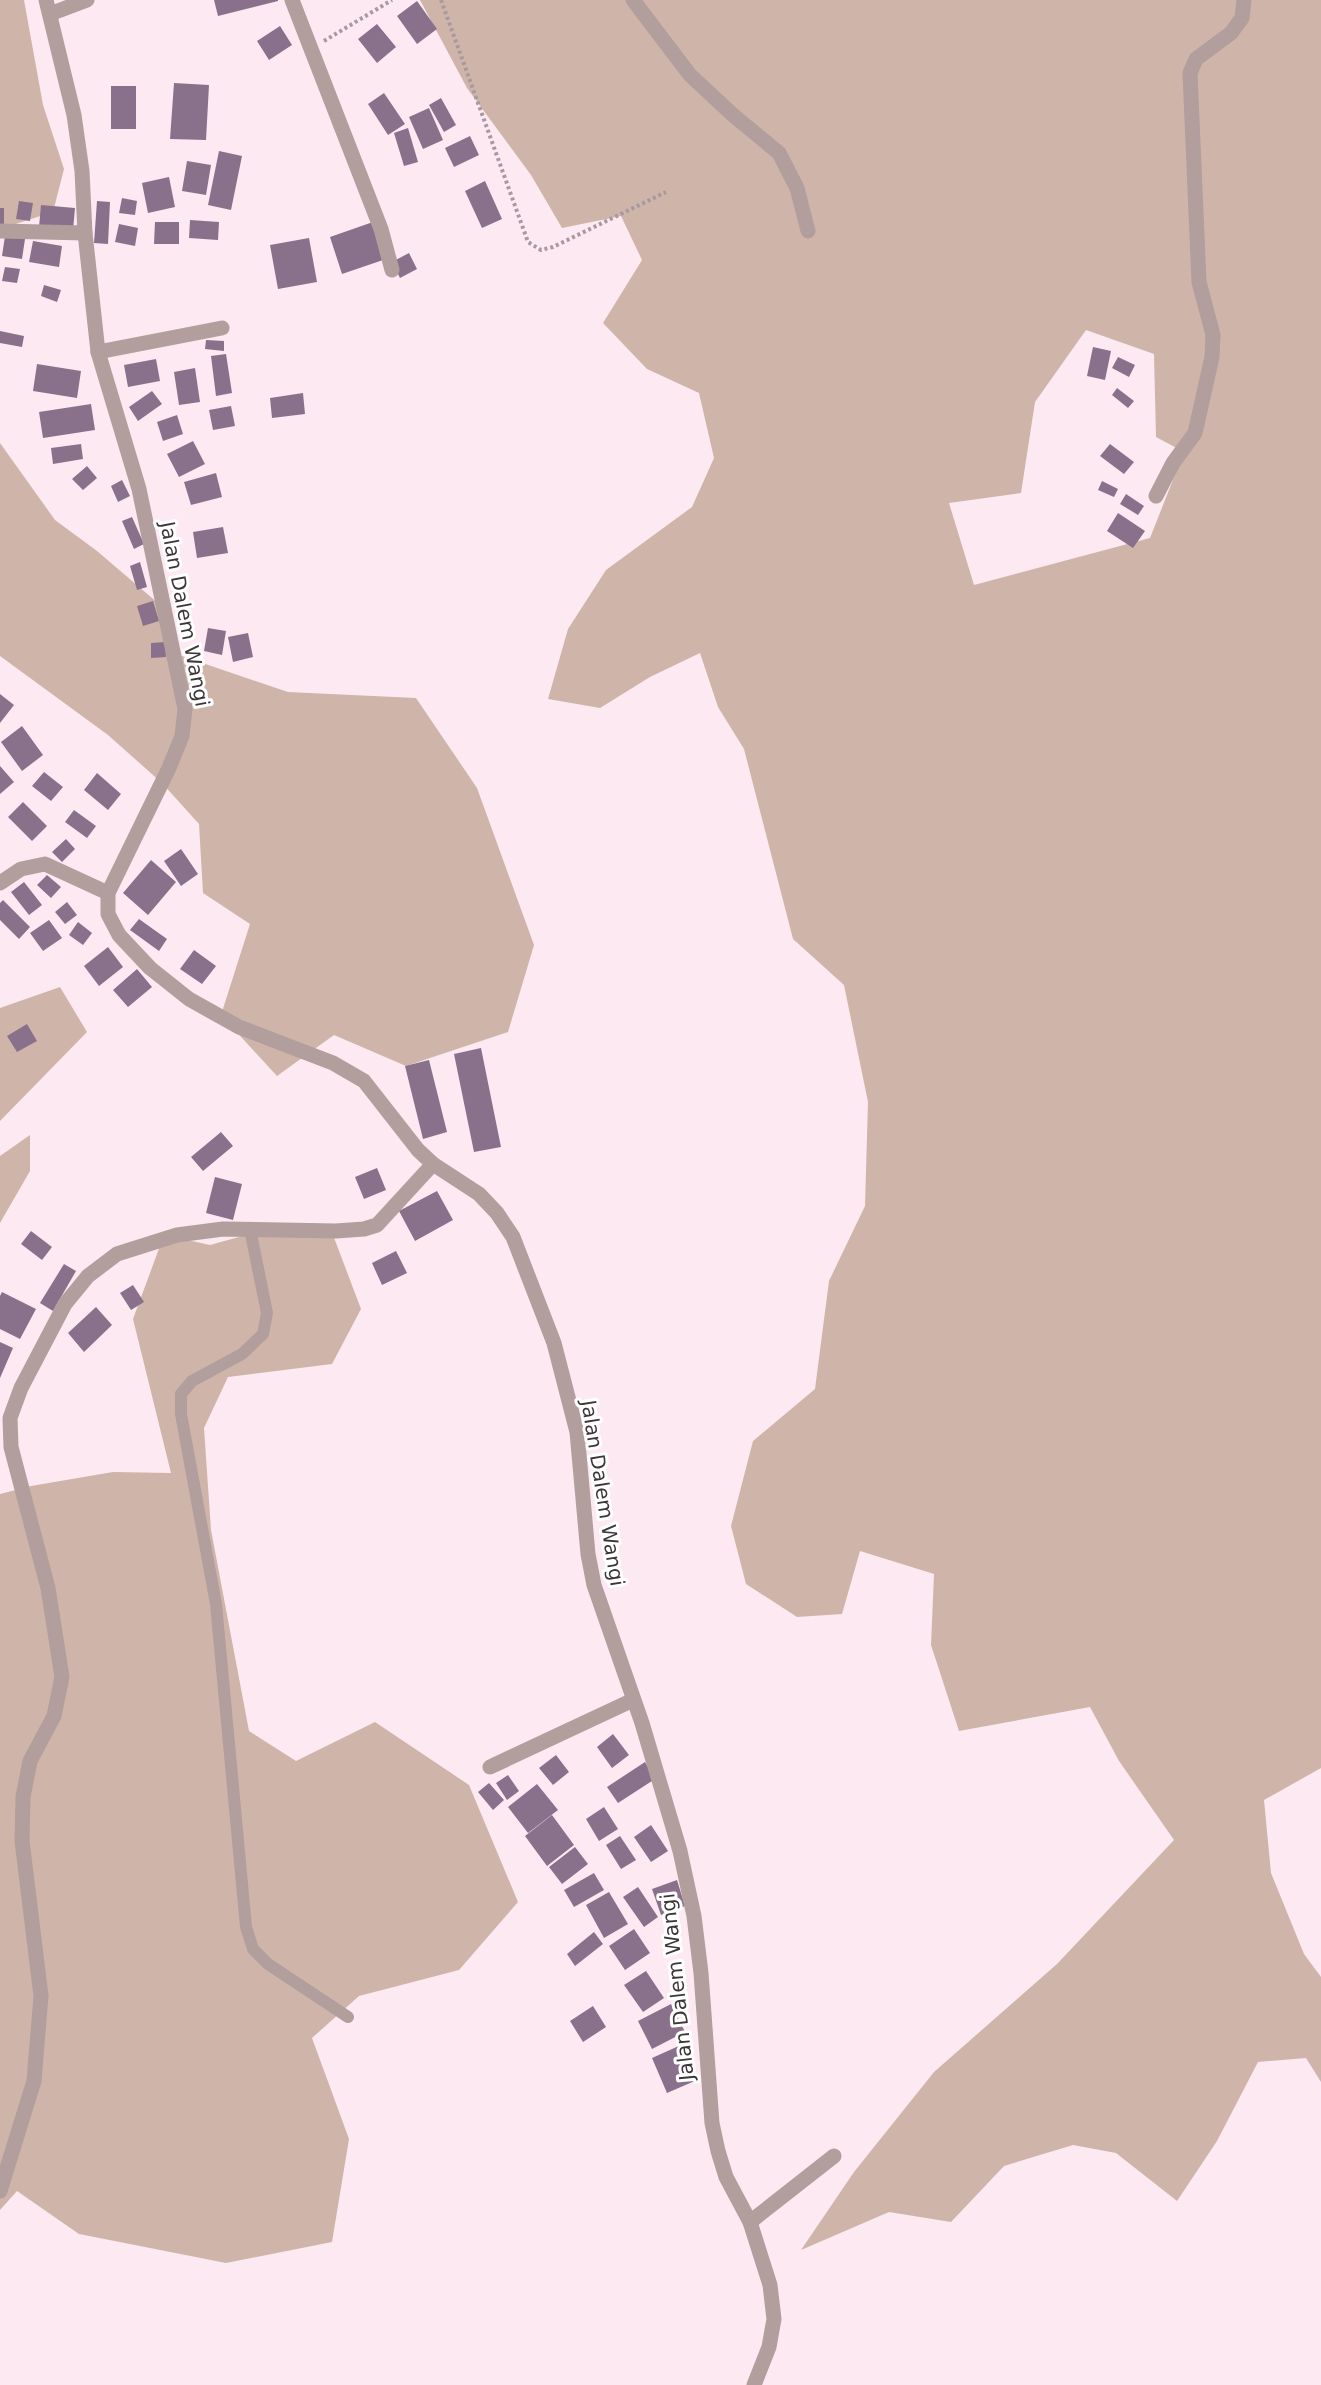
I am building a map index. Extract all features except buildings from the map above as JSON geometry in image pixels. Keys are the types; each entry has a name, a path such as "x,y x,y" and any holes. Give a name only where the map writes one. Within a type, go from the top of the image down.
{"street":[{"path":"48,7 87,0"},
{"path":"292,0 381,229 392,270"},
{"path":"633,0 690,75 779,153 797,188 808,231"},
{"path":"1156,496 1173,463 1195,433 1212,357 1213,335 1199,282 1190,73 1196,59 1231,33 1242,18 1244,0"},
{"name":"Jalan Dalem Wangi","path":"48,7 74,115 82,171 85,233 98,352 139,489 185,709 182,736 169,768 108,893 108,914 119,935 150,968 189,999 239,1027 333,1064 364,1081 418,1150 433,1164 479,1194 497,1213 513,1237 554,1343 577,1432 588,1554 594,1585 680,1851 694,1916 701,1973 712,2123 726,2177 750,2222 770,2285 774,2319 769,2347 754,2385"},
{"path":"0,231 85,233"},
{"path":"98,352 222,328"},
{"path":"0,883 21,869 45,864 108,893"},
{"path":"0,2191 34,2081 41,1995 22,1841 22,1797 30,1761 54,1716 62,1677 48,1588 11,1447 10,1418 21,1388 65,1304 88,1276 117,1254 177,1235 223,1229 336,1231 364,1229 377,1225 433,1164"},
{"path":"490,1767 633,1700"},
{"path":"750,2222 834,2156"}],"lane":[{"path":"250,1229 267,1313 264,1334 242,1354 192,1381 181,1395 181,1414 216,1604 246,1927 253,1949 268,1964 348,2017"}],"path":[{"path":"310,50 392,0"},
{"path":"441,0 528,242 541,250 554,247 666,192"}],"shaded area":[{"path":"0,0 24,0 43,105 64,169 53,212 0,229"},
{"path":"420,0 1321,0 1321,1768 1264,1800 1271,1873 1304,1954 1321,1977 1321,2082 1306,2058 1258,2062 1217,2141 1177,2201 1116,2153 1073,2145 1004,2166 951,2222 889,2212 801,2250 854,2172 934,2072 1057,1964 1174,1840 1119,1761 1090,1707 959,1731 931,1645 934,1574 860,1551 842,1614 797,1617 746,1584 731,1526 753,1441 815,1389 829,1281 865,1206 868,1102 844,985 793,939 744,749 718,707 700,653 650,677 600,708 548,699 568,629 606,570 692,507 714,458 699,393 647,369 603,323 642,260 621,216 562,228 531,175 467,88","holes":["1086,330 1154,354 1156,437 1184,452 1150,538 974,585 949,503 1021,493 1035,402"]},
{"path":"0,443 55,520 97,551 159,604 179,655 288,692 416,698 477,788 534,945 508,1032 406,1066 334,1035 277,1076 221,1015 250,924 203,893 199,824 162,783 108,735 0,656"},
{"path":"60,987 87,1032 0,1121 0,1008"},
{"path":"30,1135 30,1171 0,1223 0,1156"},
{"path":"271,1228 333,1235 361,1309 332,1364 228,1377 204,1428 211,1530 249,1731 296,1761 375,1722 469,1785 518,1902 459,1970 359,1996 312,2038 349,2139 332,2242 226,2263 79,2234 17,2191 0,2210 0,1494 31,1486 113,1472 171,1473 133,1319 164,1235 210,1245"}]}
